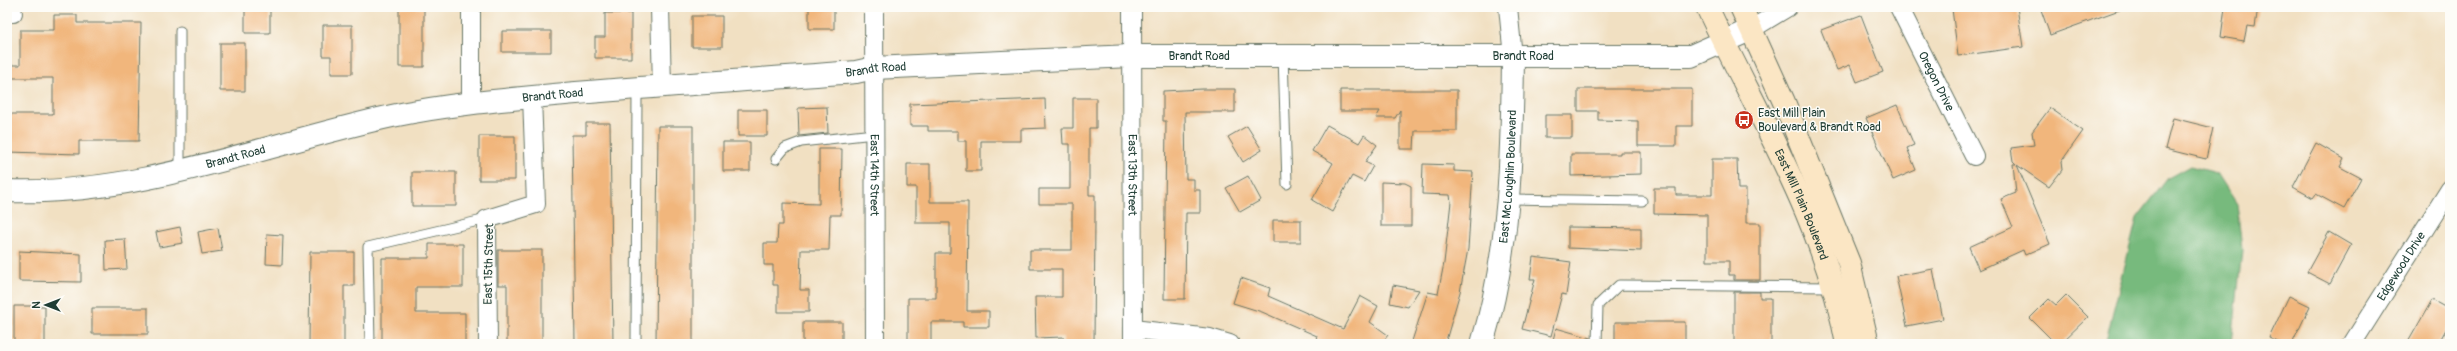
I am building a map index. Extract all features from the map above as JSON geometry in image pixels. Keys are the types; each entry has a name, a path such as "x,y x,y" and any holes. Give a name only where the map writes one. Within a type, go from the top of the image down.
{"main road":[{"name":"East Mill Plain Boulevard","path":"1707,7 1723,44 1797,188 1833,287 1847,344"},
{"name":"East Mill Plain Boulevard","path":"1740,7 1784,102 1849,263 1868,344"}],"street":[{"path":"471,7 471,102"},
{"path":"660,7 662,87"},
{"name":"East 14th Street","path":"874,7 875,344"},
{"name":"East 13th Street","path":"1132,7 1133,336"},
{"name":"East McLoughlin Boulevard","path":"1482,344 1500,270 1508,199 1512,132 1513,57 1508,7"},
{"path":"1750,30 1788,7"},
{"name":"Oregon Drive","path":"1899,7 1974,156"},
{"name":"Brandt Road","path":"7,191 45,192 98,187 180,172 391,116 471,102 856,72 874,68 1131,56 1691,56 1723,44 1750,30"},
{"name":"East 15th Street","path":"488,344 487,219 536,204 532,97"},
{"name":"Edgewood Drive","path":"2352,344 2450,189"},
{"path":"1133,336 1210,338 1230,344"}],"lane":[{"path":"180,31 180,172"},
{"path":"1283,55 1287,184"},
{"path":"636,344 637,88"},
{"path":"776,159 786,148 801,142 874,134"},
{"path":"1508,199 1642,201"},
{"path":"370,344 368,247 487,219"},
{"path":"1597,344 1598,306 1619,284 1833,287"}],"green space":[{"path":"2190,166 2217,173 2237,204 2242,250 2232,344 2105,344 2137,218 2168,178"}],"building":[{"path":"245,7 270,7 270,33 245,33"},
{"path":"809,7 834,7 834,29 809,29"},
{"path":"1967,7 2017,7 2023,47 1958,56 1952,9"},
{"path":"2040,7 2121,7 2122,9 2050,35"},
{"path":"2225,7 2258,7 2255,27 2247,26 2244,41 2221,37"},
{"path":"399,8 424,8 424,67 399,67"},
{"path":"605,13 631,13 631,58 595,58 595,37 605,37"},
{"path":"54,15 77,15 77,23 141,23 139,141 79,141 79,154 7,152 7,114 53,114 53,78 7,78 7,65 20,65 20,30 54,30"},
{"path":"1861,15 1883,72 1857,82 1850,65 1837,70 1821,30"},
{"path":"692,16 722,16 722,47 692,47"},
{"path":"323,25 352,25 352,74 331,74 331,56 323,56"},
{"path":"502,31 551,31 551,52 502,52"},
{"path":"220,43 245,43 245,91 220,91"},
{"path":"1235,89 1235,112 1185,112 1186,179 1194,179 1194,190 1200,190 1200,213 1186,213 1185,299 1164,299 1166,121 1163,121 1163,91"},
{"path":"1578,89 1692,89 1692,126 1676,126 1676,146 1638,146 1638,121 1598,120 1598,111 1578,111"},
{"path":"1340,90 1457,90 1457,131 1415,131 1414,149 1400,149 1400,110 1395,118 1376,118 1380,111 1340,111"},
{"path":"1073,98 1096,98 1096,128 1089,128 1089,195 1095,195 1094,344 1063,344 1063,337 1036,338 1035,297 1062,297 1062,269 1030,269 1030,250 1072,250 1072,204 1039,204 1039,189 1070,189 1070,144 1063,144 1062,128 1073,128"},
{"path":"1045,99 1046,128 1021,129 1021,141 981,141 981,171 966,171 966,141 958,141 958,131 928,131 928,126 910,126 910,104"},
{"path":"1897,105 1914,145 1907,148 1916,170 1893,180 1866,118"},
{"path":"827,107 828,133 799,136 798,108"},
{"path":"2050,108 2083,131 2061,162 2062,170 2049,187 2017,165 2050,244 2025,255 2023,250 1979,270 1969,247 2013,227 2001,199 2016,193 2013,164 2016,164 2013,161 2011,148 2034,145 2032,132"},
{"path":"738,110 767,110 767,136 738,136"},
{"path":"1545,115 1572,115 1572,138 1545,138"},
{"path":"2173,118 2213,128 2206,159 2165,149"},
{"path":"586,123 610,123 613,344 575,344 572,135 586,135"},
{"path":"1327,125 1359,143 1364,135 1377,145 1365,162 1373,166 1364,182 1352,176 1332,212 1312,200 1333,163 1312,151"},
{"path":"658,126 693,126 693,344 656,344"},
{"path":"1247,126 1262,150 1243,162 1228,137"},
{"path":"479,136 515,136 515,180 479,180"},
{"path":"723,142 750,142 750,171 723,171"},
{"path":"2316,143 2344,159 2340,167 2361,178 2344,209 2316,194 2313,198 2293,187"},
{"path":"819,149 842,149 841,215 830,215 829,250 801,250 800,290 809,290 809,312 778,312 778,285 773,285 773,265 764,265 764,243 777,243 778,225 783,225 783,203 819,204"},
{"path":"1620,152 1641,152 1641,174 1571,176 1571,154 1620,154"},
{"path":"1712,159 1737,159 1738,189 1746,189 1746,223 1760,223 1760,280 1734,280 1734,275 1729,275 1729,261 1707,261 1707,215 1654,214 1654,188 1676,188 1676,195 1712,195"},
{"path":"907,164 930,164 930,202 968,202 967,311 989,311 989,327 963,327 963,322 931,322 931,344 908,344 908,298 936,298 936,253 950,253 950,223 916,223 916,187 907,187"},
{"path":"1423,164 1454,165 1454,171 1473,172 1468,249 1460,292 1445,344 1411,344 1428,292 1438,294 1444,263 1451,202 1450,195 1422,194"},
{"path":"412,172 456,172 456,206 412,206"},
{"path":"1248,176 1261,200 1240,212 1226,188"},
{"path":"1381,182 1405,183 1411,186 1411,226 1381,226"},
{"path":"1273,220 1301,220 1301,242 1273,242"},
{"path":"180,227 183,243 159,247 156,232"},
{"path":"1568,227 1641,228 1641,251 1568,248"},
{"path":"218,228 222,251 202,254 198,232"},
{"path":"2329,232 2351,245 2330,284 2307,272"},
{"path":"267,234 283,235 282,265 266,264"},
{"path":"125,239 127,269 106,270 105,240"},
{"path":"429,244 463,244 463,287 416,287 416,313 465,313 465,344 382,344 382,258 429,258"},
{"path":"498,250 542,250 542,344 507,344 507,285 498,285"},
{"path":"19,251 81,254 81,282 19,281"},
{"path":"310,252 354,252 354,286 344,286 344,344 309,344"},
{"path":"1533,257 1571,262 1566,295 1562,294 1551,336 1522,329 1535,279 1530,279"},
{"path":"1933,269 1943,319 1907,326 1896,276"},
{"path":"1241,278 1270,288 1268,296 1343,329 1360,296 1378,306 1370,322 1388,335 1381,344 1325,344 1316,339 1317,336 1262,312 1233,303"},
{"path":"1393,285 1419,290 1408,307 1390,303"},
{"path":"1734,292 1760,292 1760,298 1771,298 1771,344 1734,344"},
{"path":"2066,295 2088,317 2060,344 2056,344 2030,318 2049,299 2056,305"},
{"path":"2289,296 2310,306 2292,344 2282,344 2269,338"},
{"path":"2432,300 2450,310 2450,322 2438,344 2407,344"},
{"path":"14,306 45,306 45,344 14,344"},
{"path":"92,308 148,308 148,334 92,334"},
{"path":"803,322 842,322 842,344 803,344"},
{"path":"1615,322 1685,322 1685,344 1615,344"},
{"path":"1556,328 1591,338 1591,344 1552,344"}],"place":[{"name":"East Mill Plain Boulevard & Brandt Road","path":"1744,120"}]}
